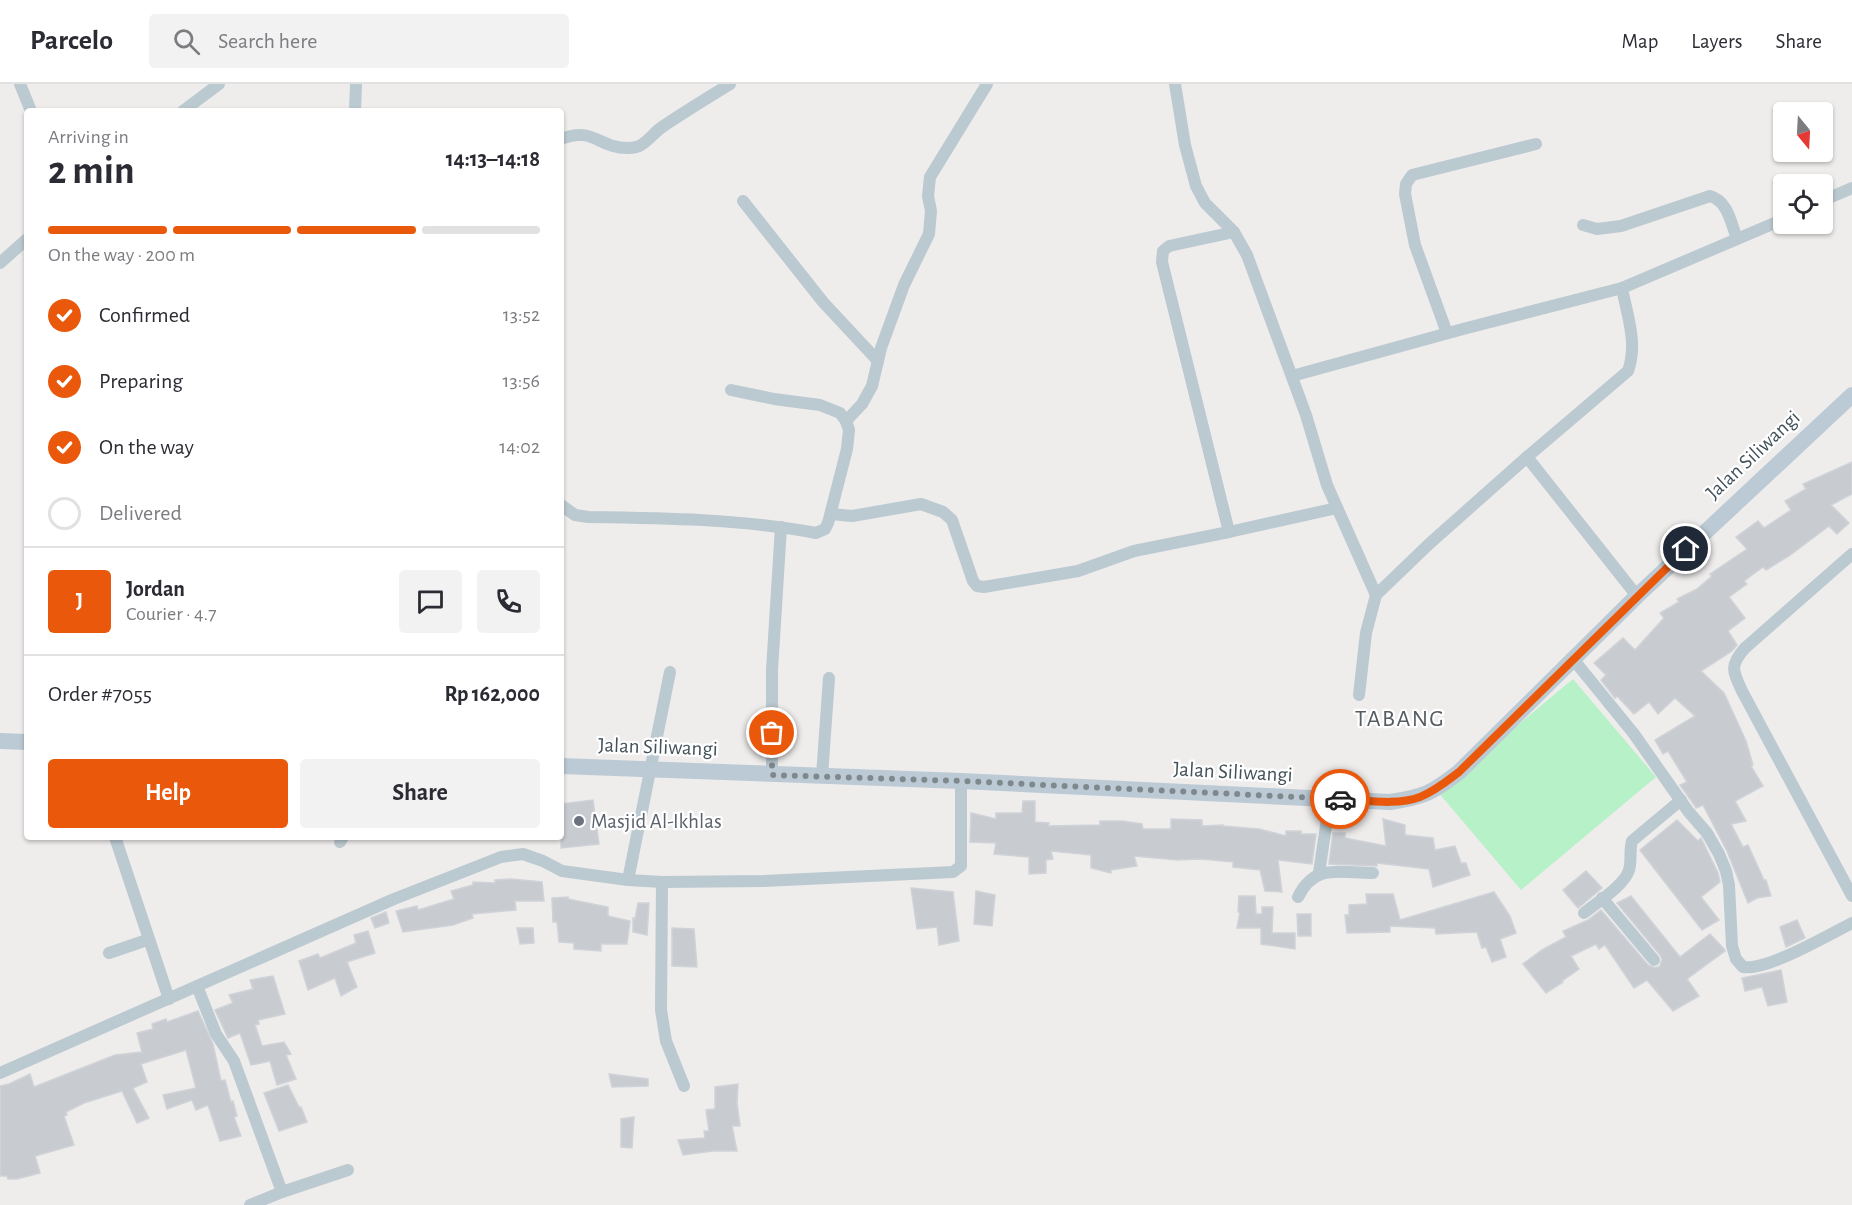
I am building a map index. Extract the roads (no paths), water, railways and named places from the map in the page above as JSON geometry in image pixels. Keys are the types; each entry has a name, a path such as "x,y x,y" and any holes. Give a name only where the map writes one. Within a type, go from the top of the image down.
{"main road":[{"name":"Jalan Siliwangi","path":"564,766 961,781 1390,802 1418,798 1439,788 1459,772 1637,596 1850,401"},
{"path":"0,741 24,742"}],"street":[{"path":"20,84 30,108"},
{"path":"187,108 219,84"},
{"path":"355,108 356,84"},
{"path":"564,138 582,133 604,144 636,147 730,84"},
{"path":"846,421 862,404 872,386 878,361 904,285 928,234 931,211 928,196 930,177 987,84"},
{"path":"1174,84 1185,145 1196,186 1205,203 1234,232 1247,255 1292,376 1327,486 1376,595"},
{"path":"1447,333 1415,245 1405,194 1406,184 1412,175 1536,144"},
{"path":"1833,196 1852,188"},
{"path":"1583,225 1597,229 1621,226 1710,196 1719,198 1724,204 1737,239"},
{"path":"743,201 823,302 878,361"},
{"path":"1292,376 1622,288 1773,224"},
{"path":"1229,532 1162,262 1163,251 1169,246 1234,232"},
{"path":"0,263 24,242"},
{"path":"1359,695 1366,633 1376,595 1429,544 1628,371 1633,357 1634,344 1622,288"},
{"path":"564,507 575,514 588,517 680,519 782,527 816,533 825,529 831,514 847,449 849,430 846,421 840,413 820,405 731,390"},
{"path":"1527,457 1637,596"},
{"path":"831,514 852,516 921,504 943,512 952,520 973,581 977,586 984,586 1078,571 1134,551 1337,508"},
{"path":"772,775 772,670 782,527"},
{"path":"1852,554 1745,648 1735,660 1734,666 1742,691 1852,896"},
{"path":"1573,660 1634,734 1707,833 1726,871 1729,885 1732,946 1736,959 1743,967 1754,968 1776,960 1852,923"},
{"path":"628,880 670,672"},
{"path":"822,776 829,678"},
{"path":"0,1073 394,899 501,857 523,854 562,872 662,882 764,881 953,872 961,866 961,781"},
{"path":"1318,873 1330,799"},
{"path":"1584,913 1624,879 1629,870 1632,841 1681,800"},
{"path":"116,840 147,940 169,999"},
{"path":"1298,897 1306,883 1318,873 1373,873"},
{"path":"662,882 660,1010 666,1041 684,1086"},
{"path":"1602,898 1654,960"},
{"path":"109,953 147,940"},
{"path":"197,986 216,1034 234,1061 282,1192"},
{"path":"250,1205 348,1170"}],"place":[{"name":"Masjid Al-Ikhlas","path":"579,821"}],"district":[{"name":"TABANG","path":"1400,719"}]}
